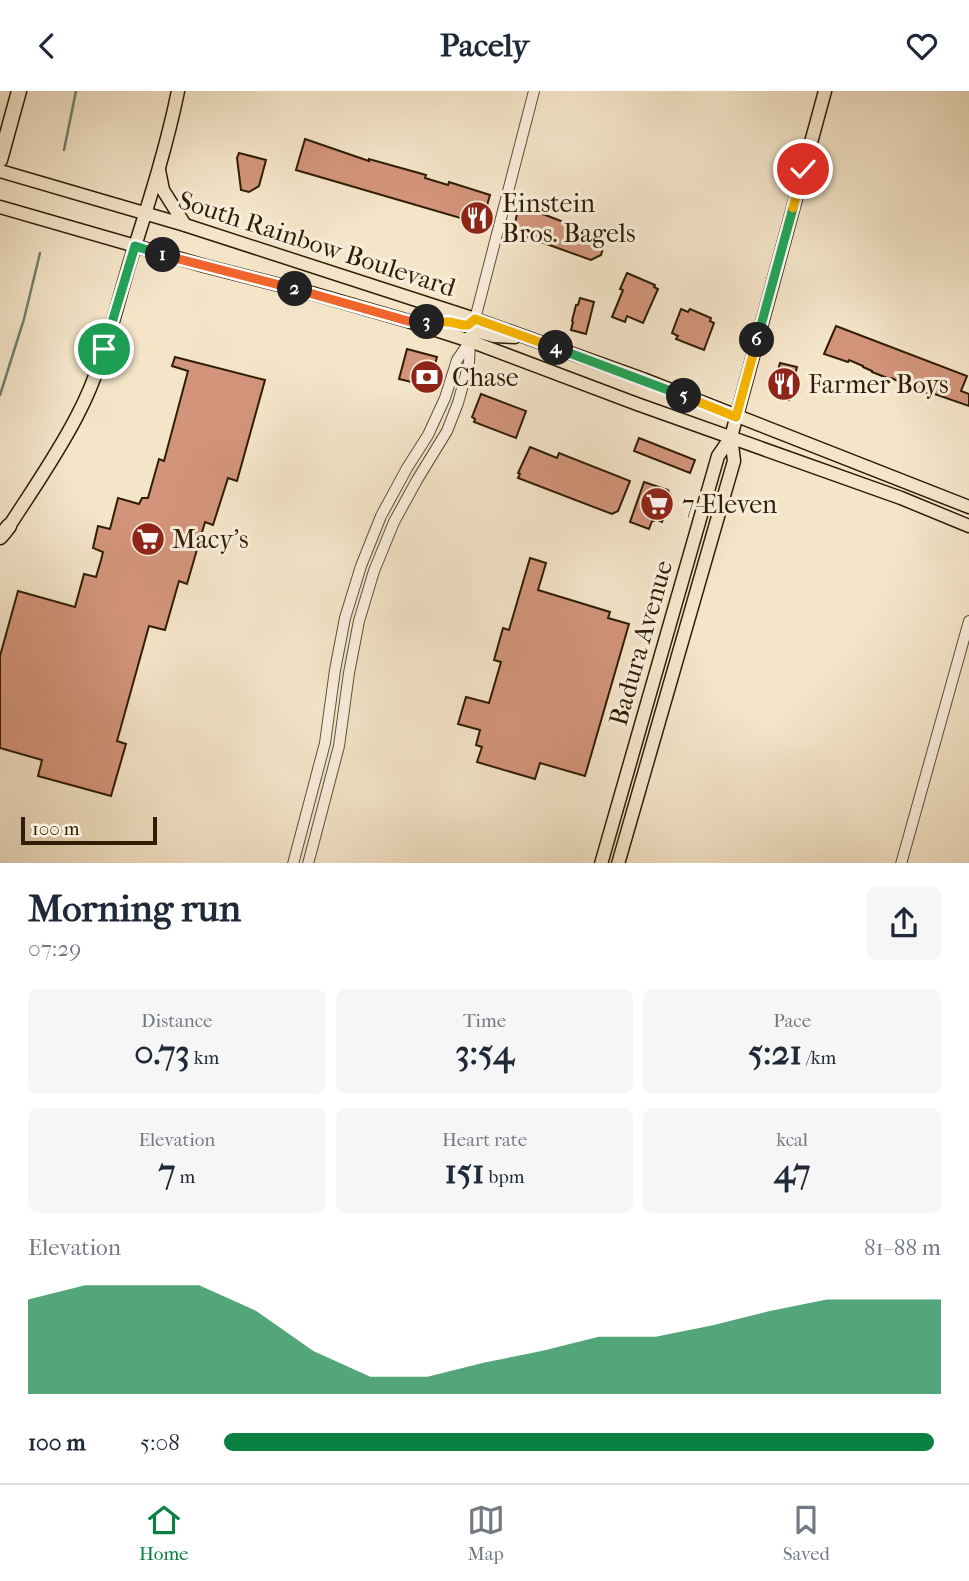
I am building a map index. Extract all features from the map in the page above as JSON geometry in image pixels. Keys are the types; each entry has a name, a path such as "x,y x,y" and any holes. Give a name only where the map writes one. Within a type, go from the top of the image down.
{"highway":[{"path":"0,160 19,91"}],"main road":[{"path":"3,534 78,415 104,349 159,167 178,91"},
{"name":"Badura Avenue","path":"601,863 718,456 731,437 825,91"},
{"path":"159,167 163,190 185,225"},
{"name":"South Rainbow Boulevard","path":"0,171 185,225 475,319 643,379 969,507"},
{"name":"South Rainbow Boulevard","path":"0,207 408,321 470,341 919,505 969,526"},
{"path":"408,321 468,325 475,319"},
{"path":"470,341 472,334 479,332 494,336 526,337"},
{"name":"Badura Avenue","path":"618,863 734,461 731,437"},
{"path":"919,505 949,510 969,517"},
{"path":"682,580 698,585"}],"street":[{"path":"475,319 534,91"},
{"path":"293,863 325,743 345,618 361,566 381,516 428,435 445,398 457,360 470,341"},
{"path":"308,863 339,745 359,621 374,571 394,522 447,431 470,363 470,341"},
{"path":"901,863 969,621"}],"building":[{"path":"305,139 369,161 426,175 425,178 448,185 449,182 490,195 484,216 474,222 296,170"},
{"path":"239,153 266,160 259,186 249,192 241,190 237,158"},
{"path":"519,205 606,238 601,255 591,260 513,232"},
{"path":"627,273 655,285 658,289 643,323 627,316 625,322 612,317"},
{"path":"580,298 594,302 586,334 571,330"},
{"path":"681,309 688,312 690,309 711,318 710,321 714,323 704,350 676,339 678,336 672,333"},
{"path":"836,326 967,376 961,391 969,394 969,406 929,392 928,394 849,360 848,362 824,354"},
{"path":"407,349 437,357 429,386 399,379"},
{"path":"175,357 265,380 237,481 228,478 213,525 205,522 187,584 179,581 165,630 149,626 117,741 126,744 111,796 38,776 42,760 0,748 0,656 18,591 75,607 84,574 96,577 101,560 103,552 93,548 98,526 110,529 118,498 139,504 142,498 148,498 159,459 164,461 188,371 172,366"},
{"name":"Farmer Boys","path":"780,363 797,367 789,400 776,397 772,392"},
{"path":"481,394 526,411 516,438 474,422 472,417"},
{"path":"639,438 695,460 690,473 634,451"},
{"path":"530,447 557,458 559,453 630,481 618,511 612,514 518,478"},
{"path":"644,482 668,490 671,496 662,522 655,519 649,529 630,522"},
{"path":"530,558 546,563 538,590 610,612 608,618 629,624 585,776 540,763 535,779 477,762 482,747 476,745 480,730 458,724 466,697 489,703 501,662 494,660 503,628 509,630"}],"waterway":[{"path":"64,150 76,91"},
{"path":"0,395 24,319 40,253"}],"place":[{"name":"Einstein Bros. Bagels","path":"477,218"},
{"name":"Chase","path":"427,377"},
{"name":"Farmer Boys","path":"784,384"},
{"name":"7-Eleven","path":"657,504"},
{"name":"Macy's","path":"148,539"}],"route":[{"path":"104,349 135,246 408,321 468,325 475,319 643,379 736,417 803,169"}]}
